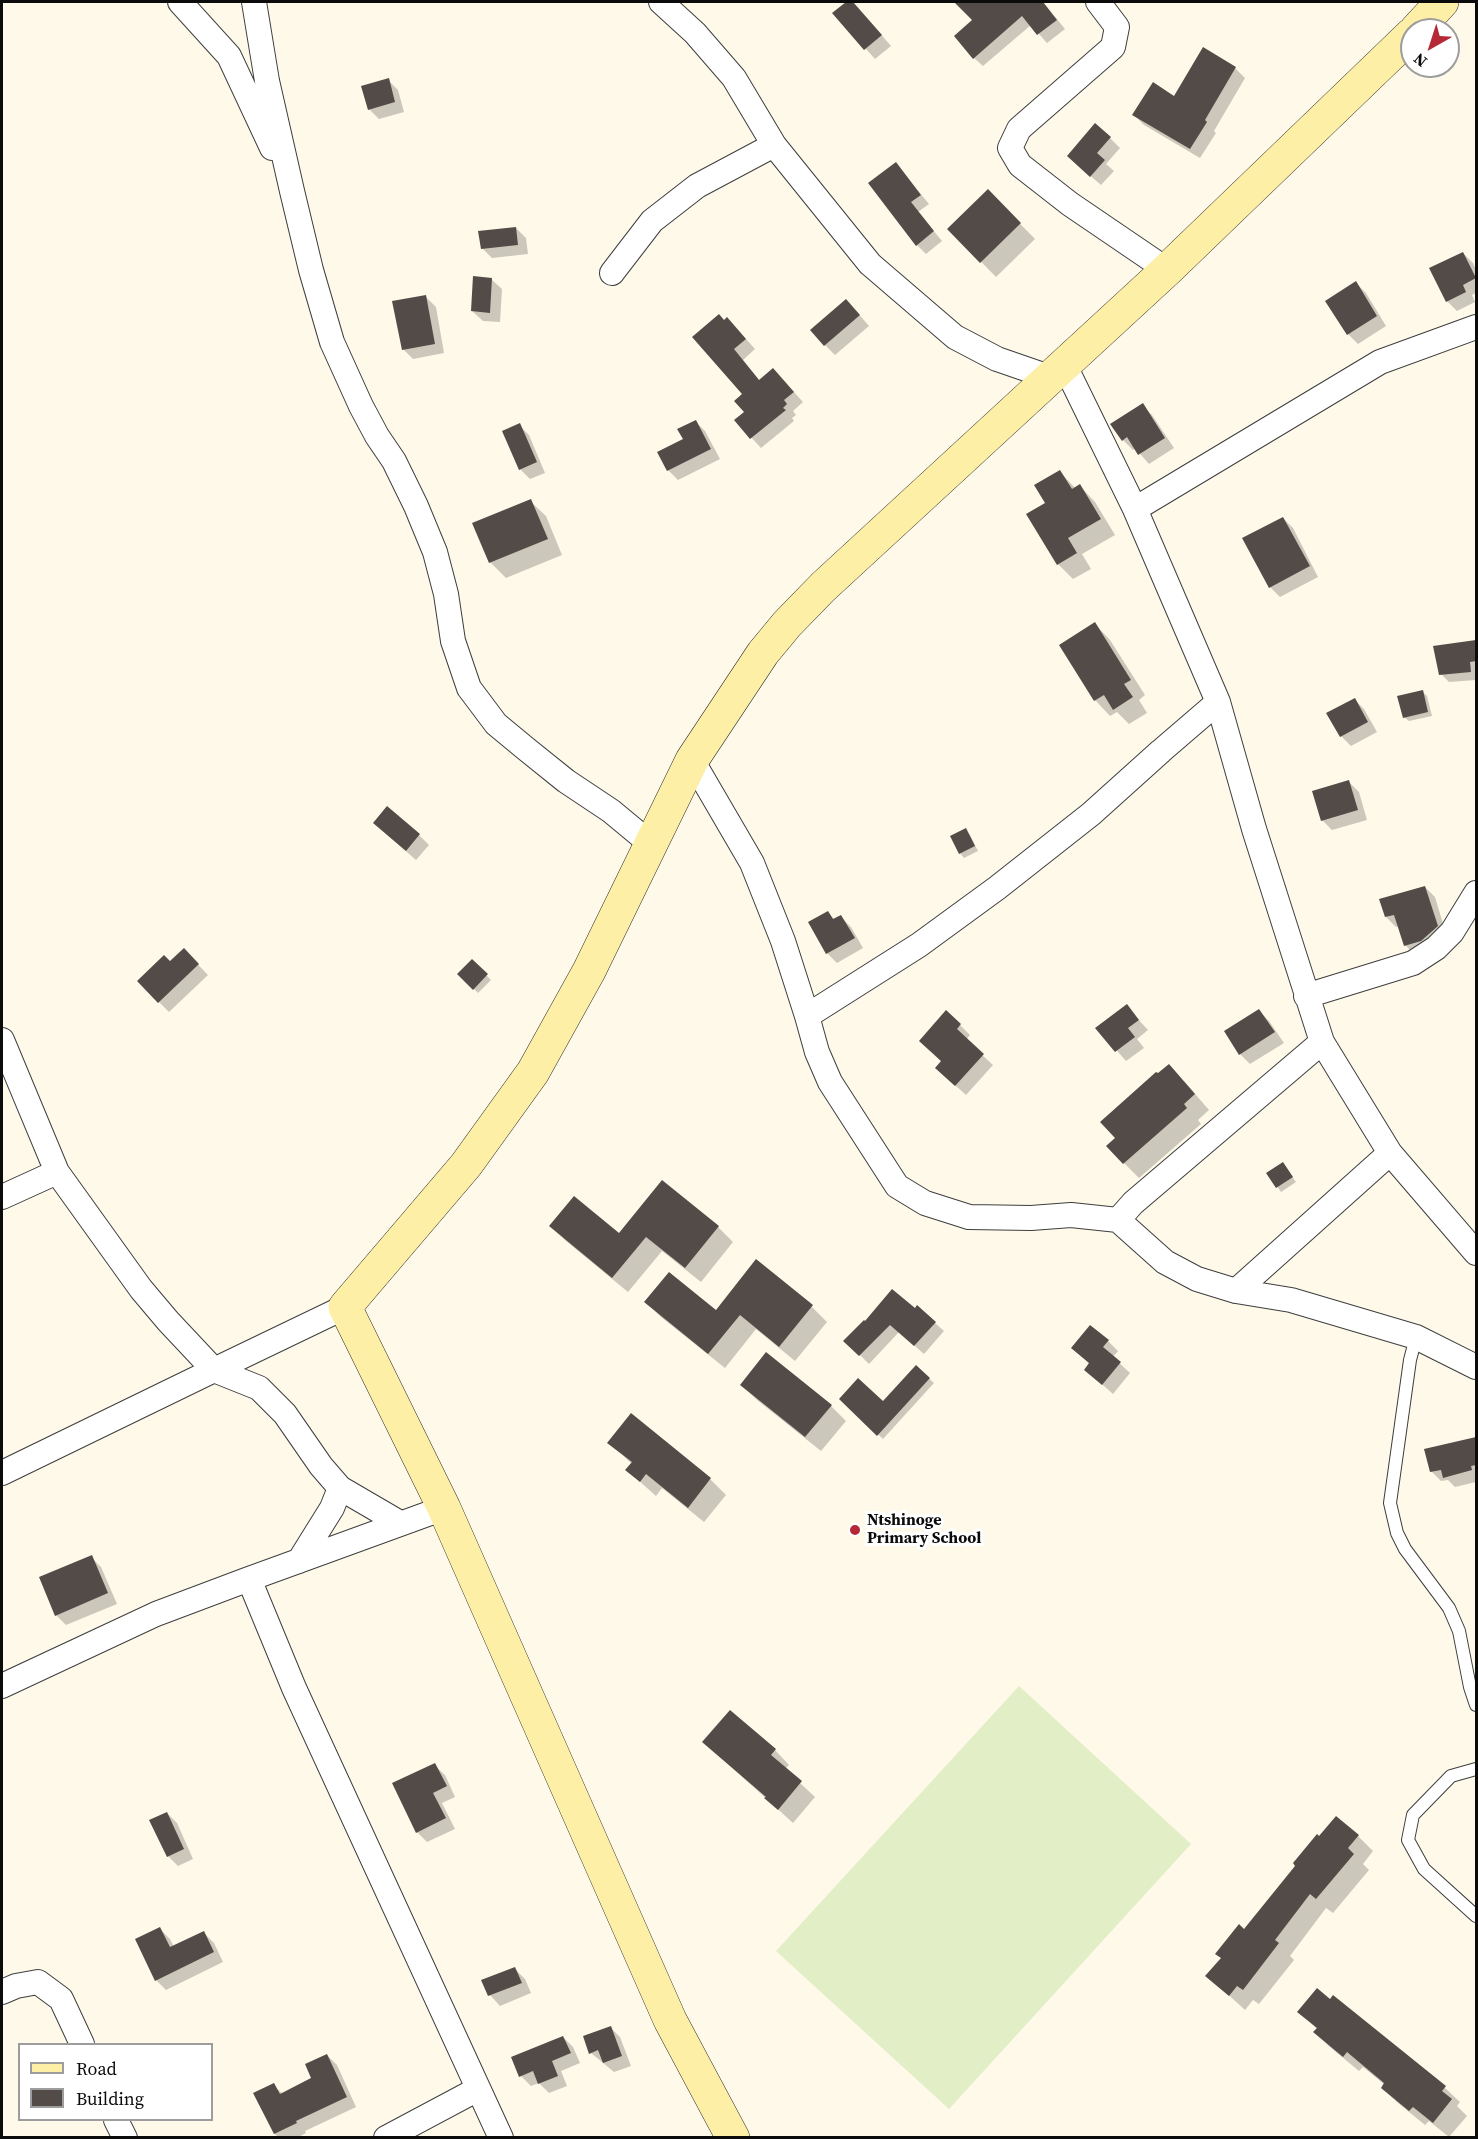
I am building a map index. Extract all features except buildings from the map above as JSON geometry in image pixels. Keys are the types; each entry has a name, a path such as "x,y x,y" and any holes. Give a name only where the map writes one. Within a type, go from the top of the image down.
{"street":[{"path":"180,2 229,56 292,191"},
{"path":"254,2 267,81 292,191 311,270 333,342 361,406 394,461 416,506 435,552 446,594 453,640 469,688 496,724 566,781 611,811 652,845"},
{"path":"661,2 695,33 734,78 774,145 870,264 955,337 997,359 1058,372 1135,509 1218,702 1306,996 1322,1042 1389,1153 1476,1253"},
{"path":"1098,2 1117,27 1113,47 1019,129 1010,148 1020,165 1070,204 1167,270"},
{"path":"1427,18 1442,2"},
{"path":"2,1473 345,1307 466,1165 533,1072 589,970 692,760 763,653 787,624 832,579 1167,270 1400,46"},
{"path":"612,273 652,221 697,186 774,145"},
{"path":"1135,509 1380,362 1476,327"},
{"path":"807,1016 919,945 997,888 1091,814 1218,702"},
{"path":"692,760 752,863 783,941 817,1052 830,1082 897,1186 925,1203 969,1217 1031,1218 1071,1215 1118,1220 1165,1262 1197,1279 1236,1291 1291,1300 1416,1337 1476,1367"},
{"path":"1306,996 1413,963 1436,948 1452,932 1476,893"},
{"path":"2,1041 57,1172 141,1289 214,1370 260,1388 285,1414 321,1466 340,1488 400,1523"},
{"path":"1118,1220 1133,1203 1322,1042"},
{"path":"1236,1291 1389,1153"},
{"path":"2,1197 57,1172"},
{"path":"345,1307 444,1508 670,2020 733,2138"},
{"path":"299,1561 332,1508 340,1488"},
{"path":"2,1686 156,1614 444,1508"},
{"path":"249,1580 294,1688 501,2138"},
{"path":"2,1992 16,1986 38,1982 61,1999 82,2043"},
{"path":"386,2138 478,2090"},
{"path":"116,2121 125,2138"}],"lane":[{"path":"1416,1337 1410,1360 1390,1503 1397,1533 1405,1550 1453,1616 1459,1631 1470,1687 1476,1705"},
{"path":"1476,1769 1451,1776 1413,1815 1408,1840 1425,1869 1476,1916"}],"green space":[{"path":"1019,1686 1191,1844 949,2109 776,1951"}],"place":[{"name":"Ntshinoge Primary School","path":"855,1530"}]}
